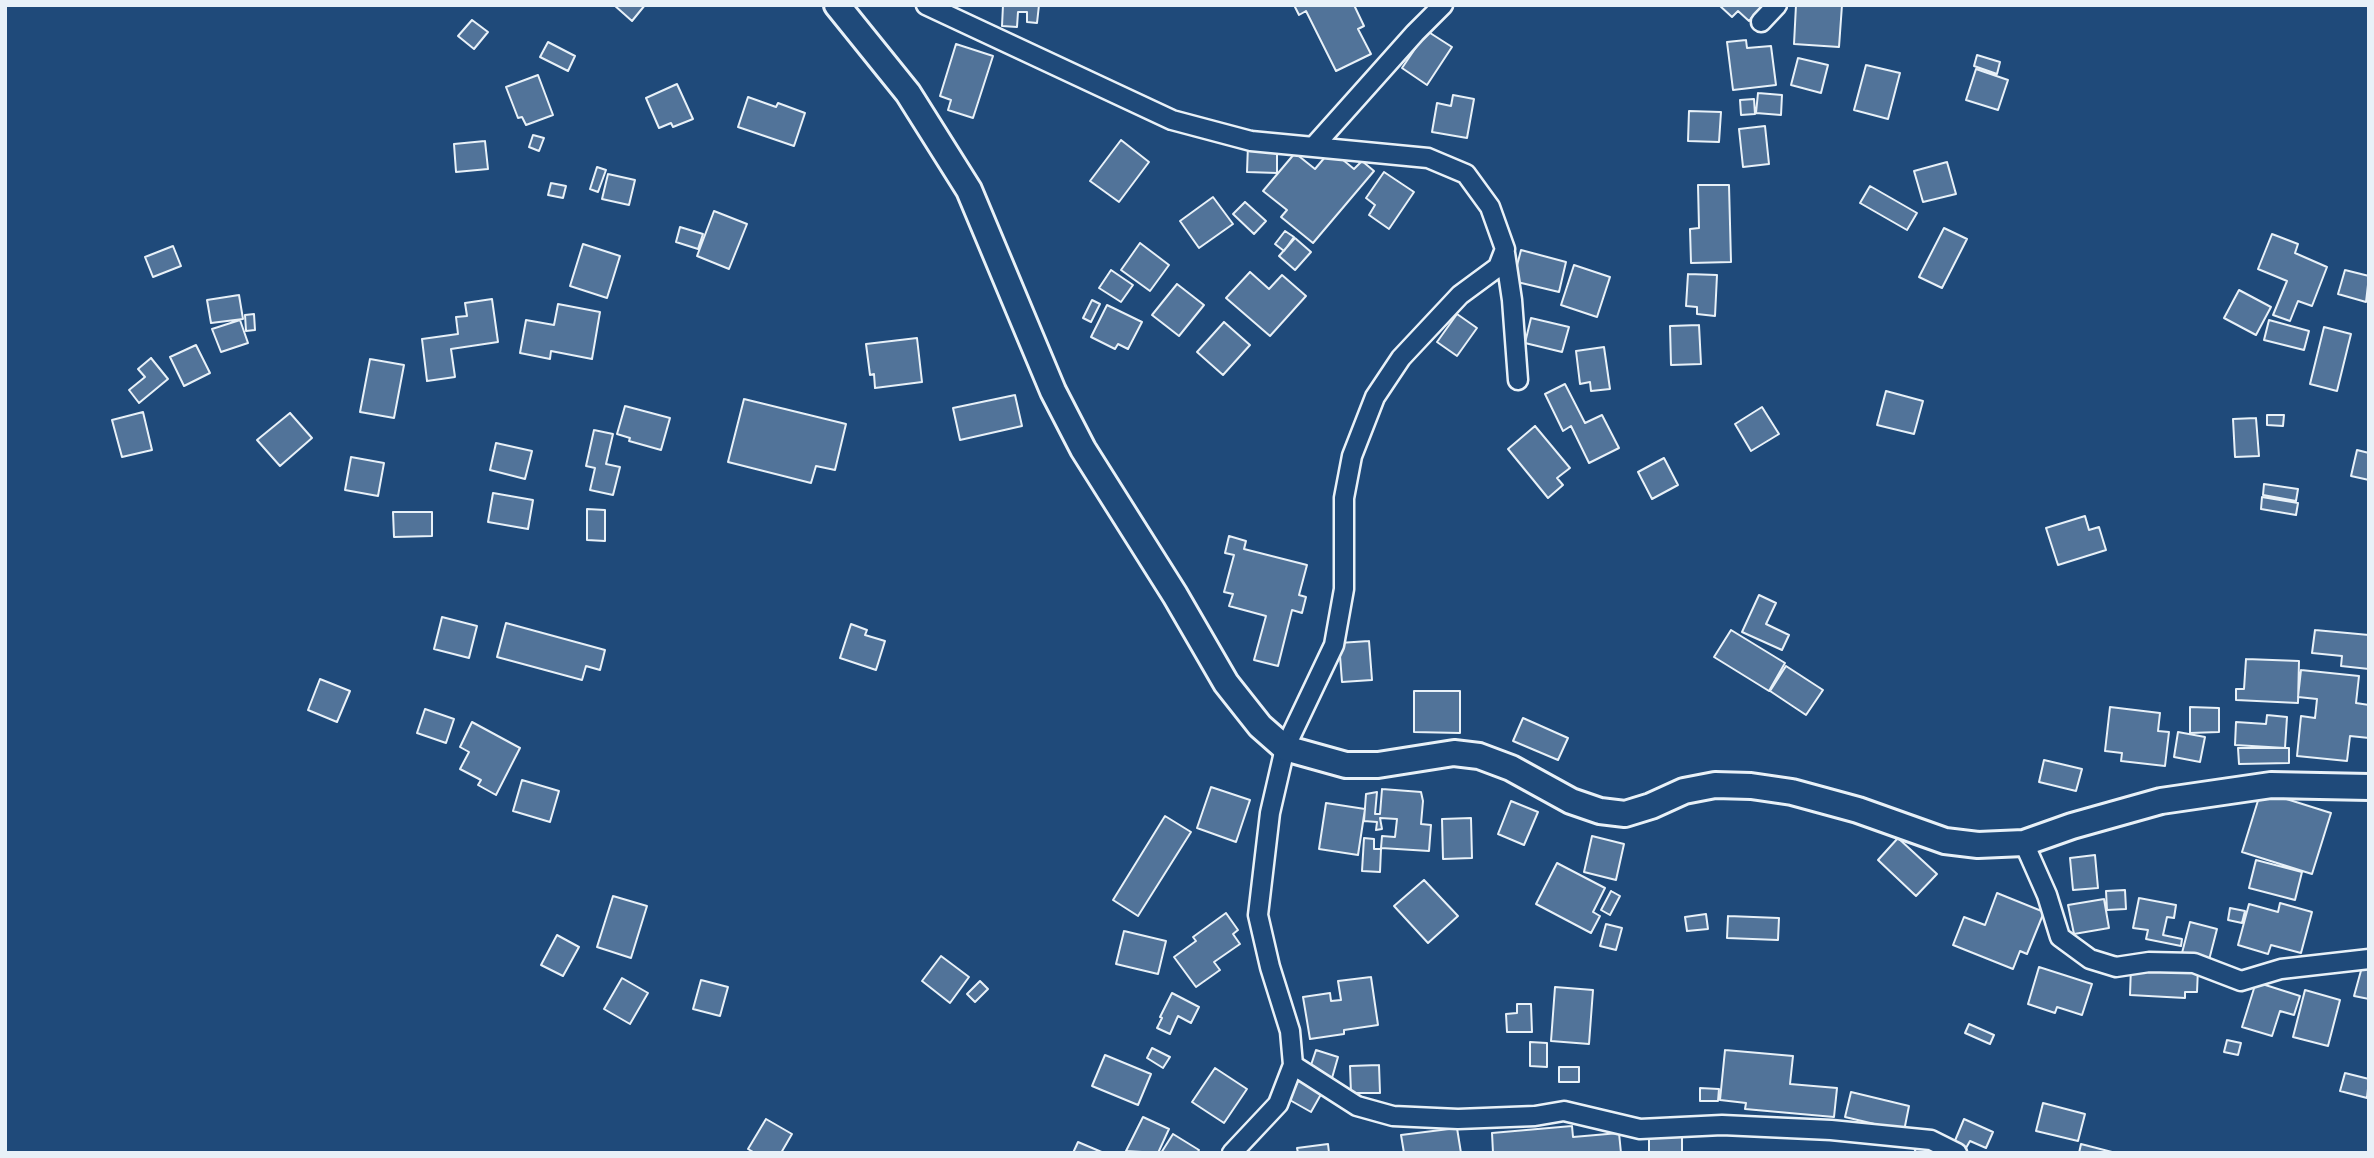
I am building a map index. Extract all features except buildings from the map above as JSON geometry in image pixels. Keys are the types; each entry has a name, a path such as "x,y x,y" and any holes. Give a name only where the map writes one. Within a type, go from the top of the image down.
{"main road":[{"path":"837,5 908,93 969,190 1053,391 1083,449 1175,595 1226,683 1260,726 1285,748 1346,765 1378,765 1454,754 1479,756 1511,768 1570,801 1600,811 1625,814 1684,792 1715,785 1751,786 1792,792 1858,810 1945,841 1978,845 2024,843 2072,826 2161,801 2271,785 2369,787"}],"street":[{"path":"926,5 1172,120 1251,141 1315,145 1428,158 1466,174 1490,207 1505,249 1518,380"},
{"path":"1315,145 1443,5"},
{"path":"1761,22 1777,5"},
{"path":"1232,1153 1278,1104 1293,1065 1290,1031 1270,967 1258,915 1270,813 1285,748 1334,645 1344,589 1344,498 1352,456 1376,397 1401,358 1460,295 1498,267 1505,249"},
{"path":"2024,843 2047,895 2060,937 2090,959 2116,967 2149,962 2194,963 2241,981 2281,969 2369,959"},
{"path":"1293,1065 1357,1106 1393,1116 1458,1119 1535,1116 1564,1111 1640,1129 1722,1125 1831,1130 1931,1140 1957,1153"}]}
